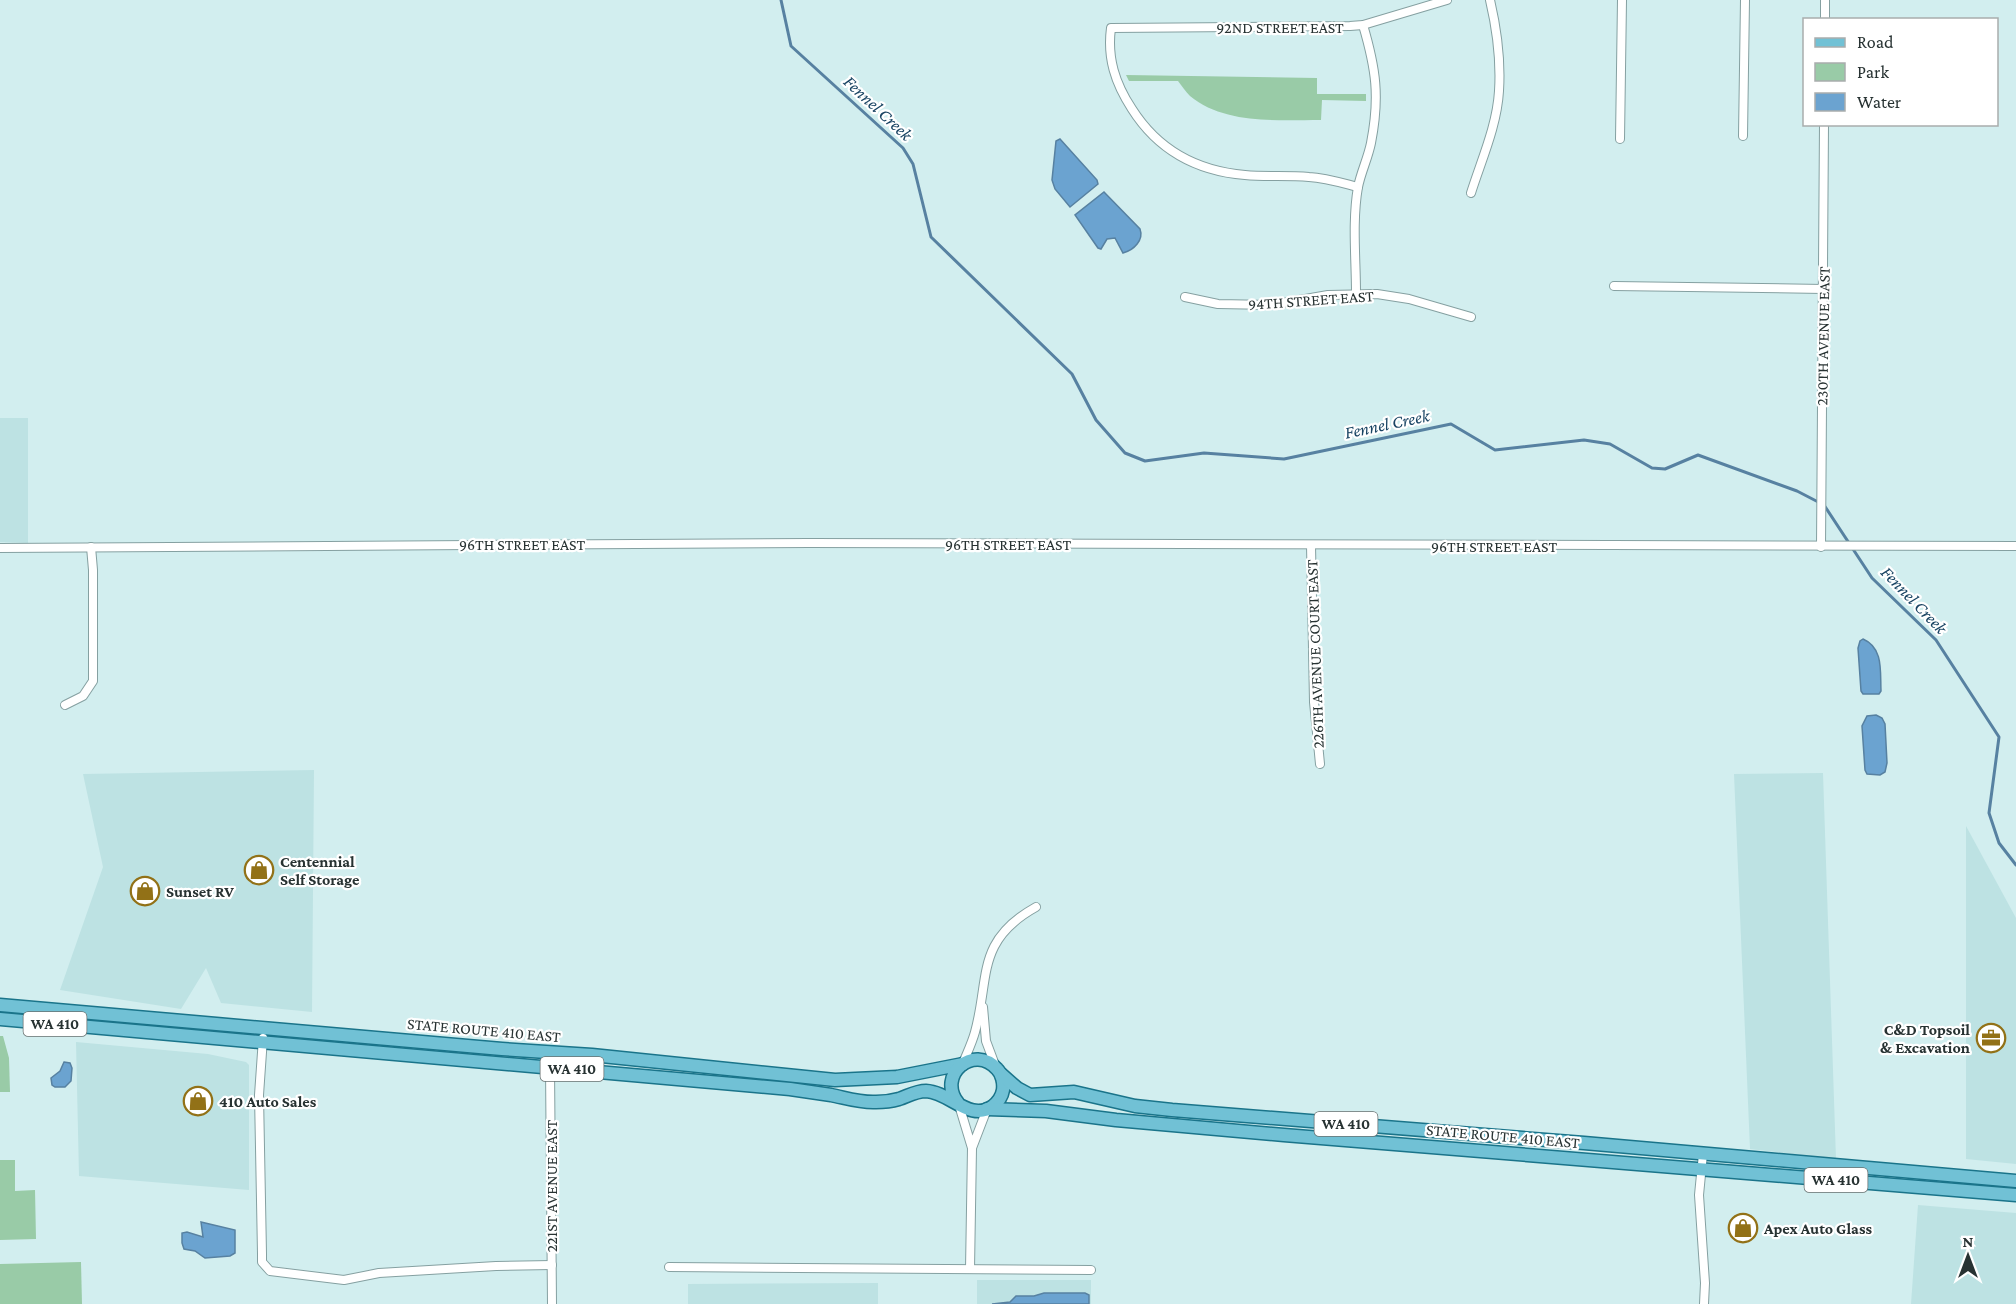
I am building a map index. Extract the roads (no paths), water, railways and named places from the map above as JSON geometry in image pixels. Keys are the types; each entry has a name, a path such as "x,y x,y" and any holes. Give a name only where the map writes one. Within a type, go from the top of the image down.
{"main road":[{"name":"STATE ROUTE 410 EAST","path":"0,1005 592,1055 835,1080 897,1077 963,1064"},
{"name":"STATE ROUTE 410 EAST","path":"0,1019 790,1089 862,1102 896,1100 925,1091 944,1095 958,1103"},
{"name":"WA 410","path":"963,1064 979,1059 998,1070"},
{"path":"958,1103 952,1092 951,1080 963,1064"},
{"name":"STATE ROUTE 410 EAST","path":"998,1070 1017,1088 1030,1095 1074,1092 1135,1106 1163,1109 2016,1181"},
{"path":"987,1109 1001,1096 1003,1084 998,1070"},
{"name":"WA 410","path":"958,1103 969,1110 987,1109"},
{"name":"STATE ROUTE 410 EAST","path":"987,1109 1046,1111 1116,1120 2016,1196"}],"street":[{"name":"92ND STREET EAST","path":"1358,187 1312,177 1247,176 1229,173 1194,163 1172,151 1149,134 1126,100 1113,71 1108,45 1111,28 1363,25 1446,0"},
{"path":"1471,193 1494,120 1499,93 1498,42 1490,0"},
{"path":"1620,139 1622,0"},
{"path":"1743,136 1745,0"},
{"path":"1825,0 1825,18"},
{"path":"1356,293 1358,187 1371,144 1376,103 1375,69 1363,25"},
{"name":"230TH AVENUE EAST","path":"1821,547 1824,126"},
{"path":"1614,286 1824,289"},
{"name":"94TH STREET EAST","path":"1185,297 1218,304 1271,305 1306,298 1356,293 1377,294 1409,299 1471,317"},
{"name":"96TH STREET EAST","path":"0,548 809,543 2016,546"},
{"name":"226TH AVENUE COURT EAST","path":"1311,545 1314,692 1320,764"},
{"path":"65,705 84,696 93,681 91,547"},
{"path":"963,1064 975,1033 988,961 998,941 1019,918 1036,907"},
{"path":"982,993 986,1041 998,1070"},
{"path":"265,1028 259,1095 262,1262 270,1272 344,1280 379,1273 552,1265"},
{"name":"221ST AVENUE EAST","path":"550,1067 552,1304"},
{"path":"958,1103 972,1148 970,1269"},
{"path":"972,1148 987,1109"},
{"path":"1703,1154 1699,1195 1705,1283 1704,1304"},
{"path":"669,1267 1091,1270"}],"water":[{"path":"1060,139 1097,180 1098,184 1070,207 1055,189 1052,180 1056,141"},
{"path":"1104,192 1140,229 1141,237 1131,250 1123,253 1115,238 1107,239 1101,249 1098,248 1075,215"},
{"path":"1863,639 1875,648 1878,654 1881,676 1879,694 1863,694 1861,691 1858,648"},
{"path":"1876,715 1882,718 1885,724 1887,763 1885,772 1880,775 1867,774 1865,770 1862,726 1867,716"},
{"path":"64,1062 70,1063 72,1068 71,1081 65,1087 55,1087 52,1085 51,1078 60,1071"},
{"path":"201,1222 235,1230 235,1253 230,1256 205,1258 195,1251 184,1249 182,1233 187,1232 203,1237"},
{"path":"1044,1293 1085,1293 1089,1295 1089,1304 992,1304 1010,1302 1016,1296 1034,1296"}],"waterway":[{"name":"Fennel Creek","path":"781,0 791,46 903,148 913,164 931,237 1072,374 1096,420 1125,453 1145,461 1204,453 1284,459 1451,424 1495,450 1584,440 1610,444 1652,468 1665,469 1698,455 1797,491 1824,505 1872,578 1936,640 1999,737 1989,813 1999,843 2016,865"}],"place":[{"name":"Centennial Self Storage","path":"259,870"},
{"name":"Sunset RV","path":"145,891"},
{"name":"C&D Topsoil & Excavation","path":"1991,1038"},
{"name":"410 Auto Sales","path":"198,1101"},
{"name":"Apex Auto Glass","path":"1743,1228"}]}
